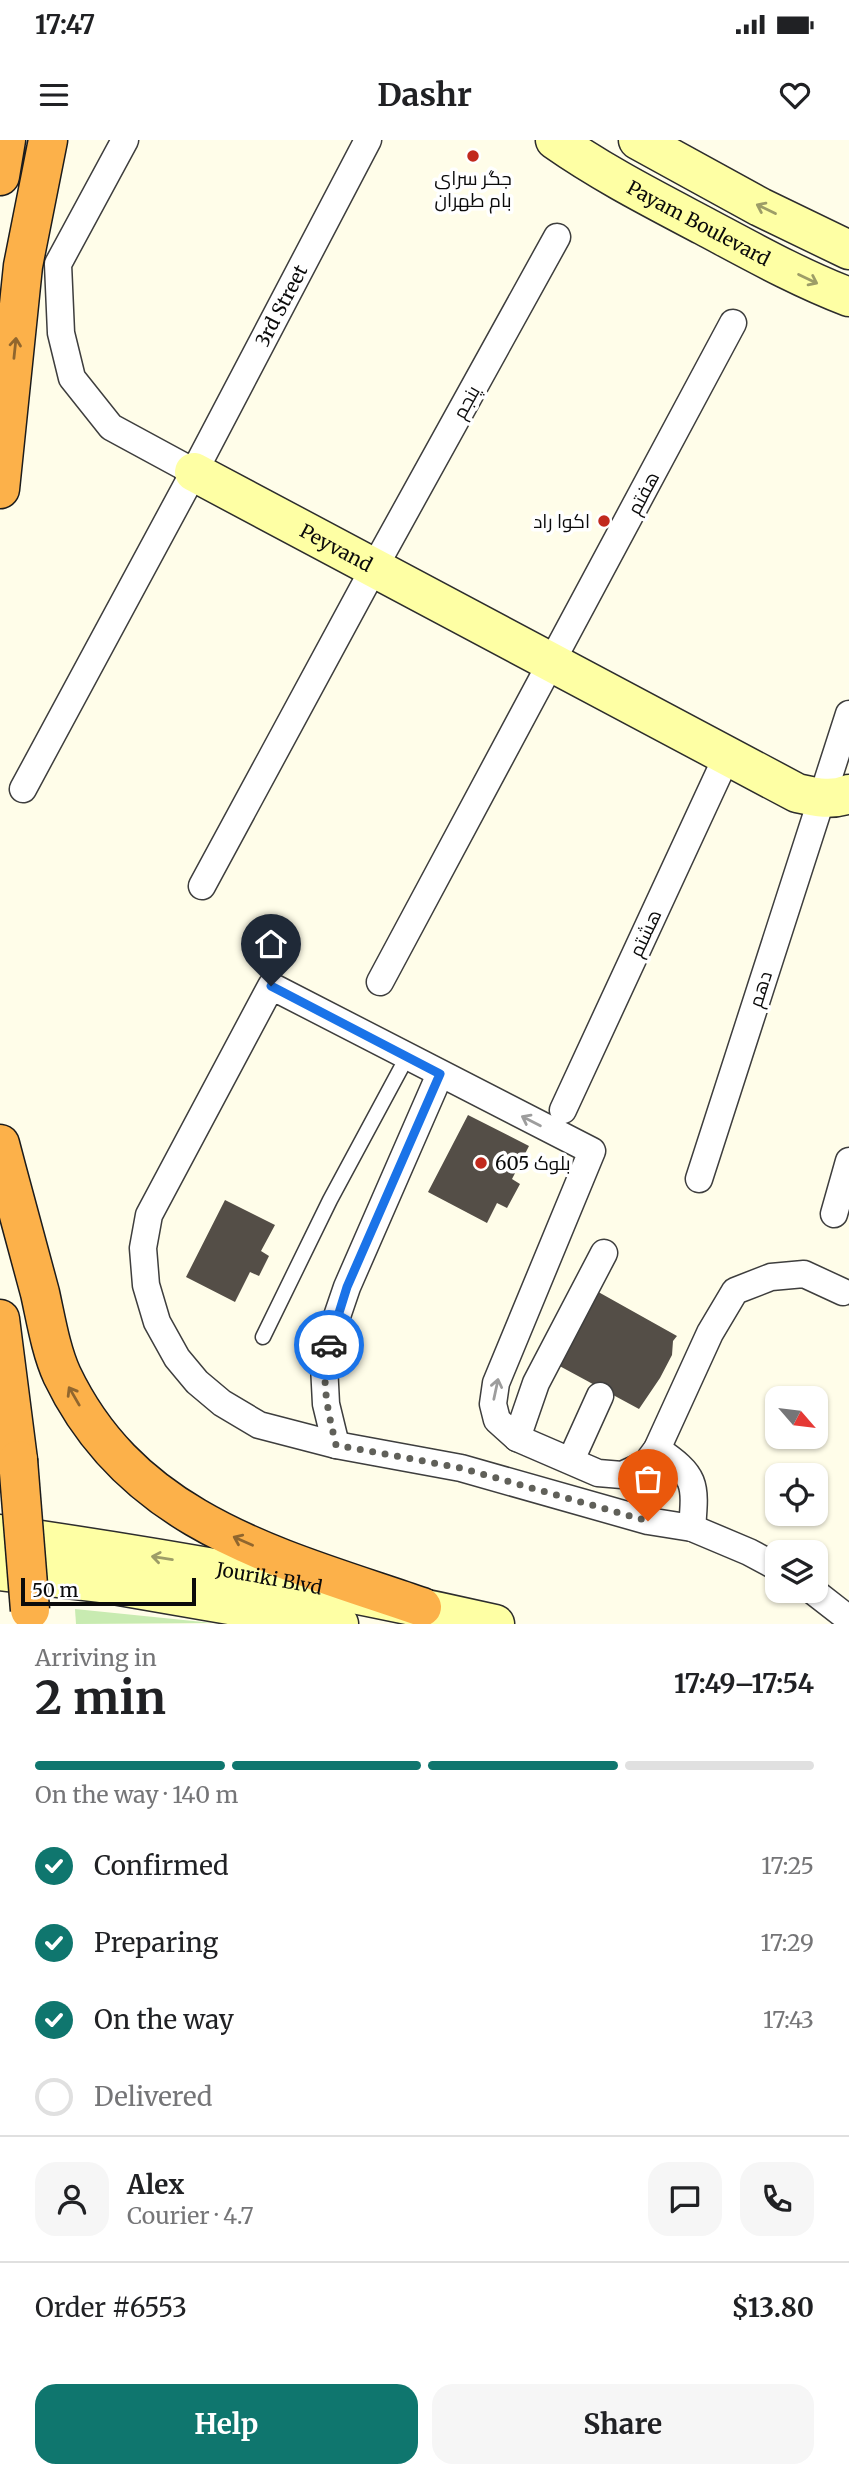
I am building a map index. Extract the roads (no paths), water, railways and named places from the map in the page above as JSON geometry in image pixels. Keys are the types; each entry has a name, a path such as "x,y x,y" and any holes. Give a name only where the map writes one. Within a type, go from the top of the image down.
{"highway":[{"path":"0,176 6,140"},
{"path":"0,489 23,266 48,140"},
{"path":"0,1144 62,1374 92,1426 125,1466 157,1493 216,1530 280,1558 422,1608"},
{"path":"0,1320 18,1460 30,1617"}],"main road":[{"name":"Payam Boulevard","path":"555,140 583,159 740,246 849,297"},
{"path":"638,140 760,207 849,250"},
{"name":"Peyvand","path":"194,472 797,793 835,796"},
{"name":"Jouriki Blvd","path":"0,1534 168,1558 495,1624"},
{"name":"Jouriki Blvd","path":"0,1571 108,1584 339,1624"}],"street":[{"name":"Peyvand","path":"125,140 58,264 61,333 72,378 111,427 194,472"},
{"name":"3rd Street","path":"23,789 194,472 368,140"},
{"name":"پنجم","path":"202,886 374,568 558,237"},
{"name":"هفتم","path":"380,982 733,323"},
{"name":"دهم","path":"699,1179 835,796 849,714"},
{"name":"هشتم","path":"563,1110 727,756"},
{"path":"765,1561 692,1528 648,1521 461,1468 336,1445 259,1425 222,1403 197,1382 177,1358 157,1322 146,1285 143,1248 149,1215 271,986 592,1151 496,1383 493,1404 497,1420 517,1438 598,1472 622,1475 646,1464 657,1449 710,1333 735,1291 771,1277 804,1274 843,1292"},
{"path":"336,1445 326,1404 324,1365 332,1331 347,1287 440,1074"},
{"path":"834,1213 849,1161"},
{"path":"517,1438 536,1383 604,1253"},
{"path":"571,1460 600,1396"},
{"path":"657,1449 687,1473 695,1490 692,1528"},
{"path":"828,1603 849,1619"}],"lane":[{"path":"262,1337 330,1200 407,1057"}],"place":[{"name":"جگر سرای بام طهران","path":"473,156"},
{"name":"اکوا راد","path":"604,521"},
{"name":"بلوک 605","path":"481,1163"}]}
